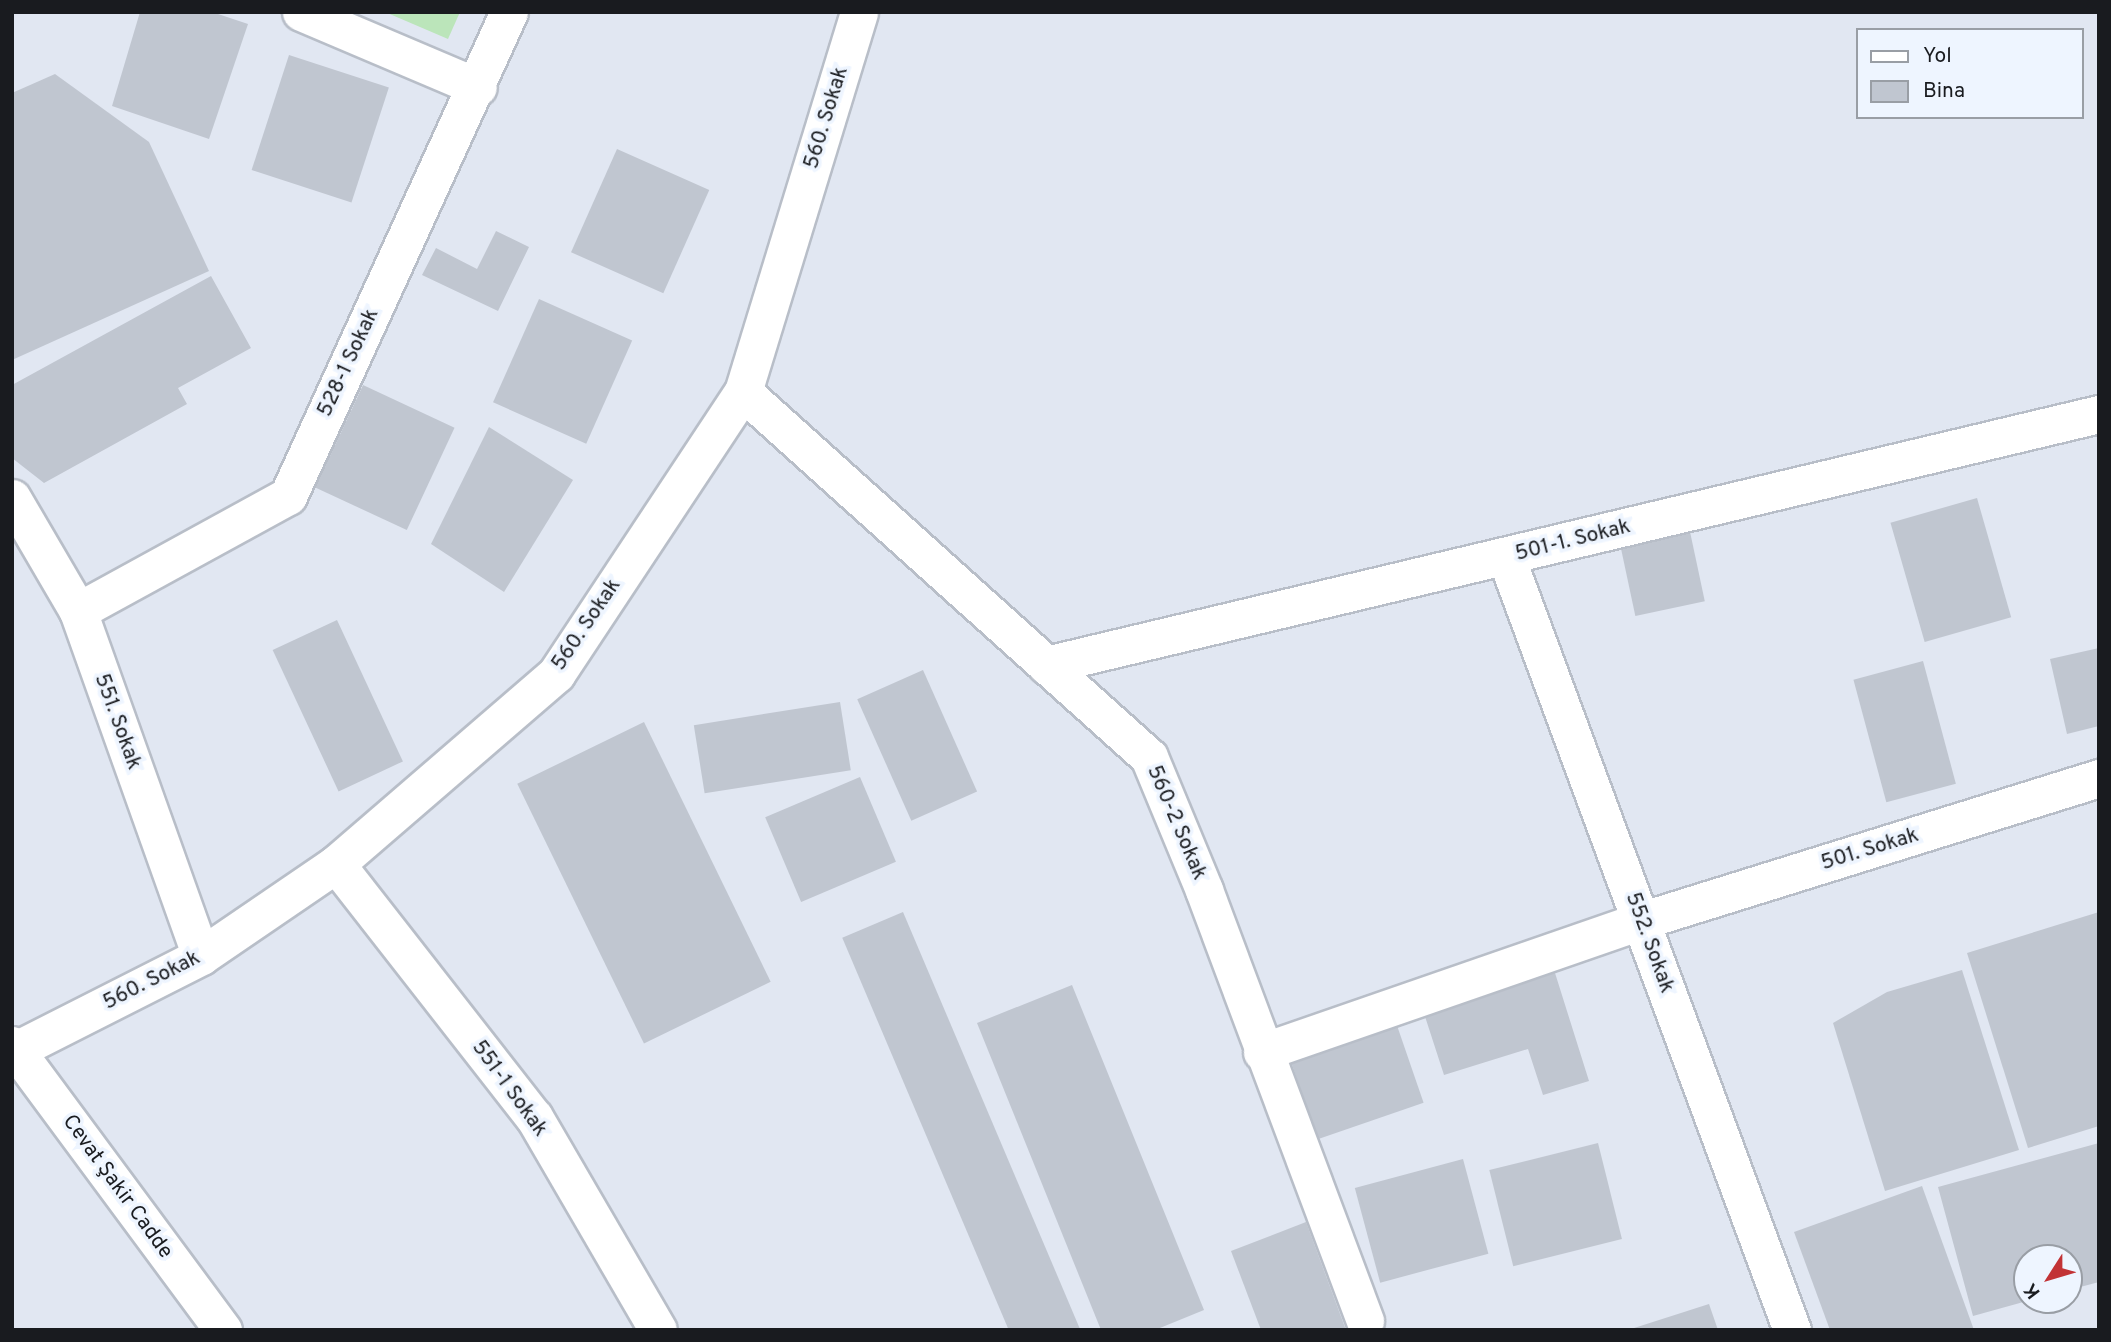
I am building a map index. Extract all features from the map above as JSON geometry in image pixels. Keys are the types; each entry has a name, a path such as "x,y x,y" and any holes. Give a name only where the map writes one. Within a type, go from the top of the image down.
{"street":[{"path":"301,12 478,87"},
{"name":"528-1 Sokak","path":"78,611 288,496 478,87 509,12"},
{"name":"560. Sokak","path":"14,1047 201,956 336,864 556,674 743,392 858,13"},
{"name":"560-2 Sokak","path":"743,392 1149,757 1365,1321"},
{"name":"501-1. Sokak","path":"1046,665 2099,414"},
{"name":"551. Sokak","path":"12,498 78,611 201,956"},
{"name":"552. Sokak","path":"1506,557 1792,1330"},
{"name":"501. Sokak","path":"1262,1052 1640,921 2099,778"},
{"name":"551-1 Sokak","path":"336,864 534,1117 658,1330"},
{"name":"Cevat Şakir Cadde","path":"14,1047 223,1330"}],"green space":[{"path":"385,12 460,12 448,39"}],"building":[{"path":"140,12 212,12 248,24 209,139 112,106"},
{"path":"289,55 389,87 351,203 252,170"},
{"path":"55,74 149,142 209,271 12,360 12,93"},
{"path":"617,149 709,190 663,293 571,252"},
{"path":"496,231 529,247 498,311 422,275 436,248 477,269"},
{"path":"211,276 251,348 178,388 187,404 44,483 12,458 12,385"},
{"path":"539,299 632,340 586,444 493,402"},
{"path":"363,385 455,428 407,530 315,487"},
{"path":"489,427 573,480 504,592 431,544"},
{"path":"1977,498 2011,617 1925,642 1890,523"},
{"path":"1689,527 1705,601 1635,616 1620,542"},
{"path":"337,620 403,761 339,791 273,650"},
{"path":"2099,648 2099,726 2067,734 2050,659"},
{"path":"1923,661 1956,784 1886,802 1853,680"},
{"path":"923,670 977,792 911,821 857,699"},
{"path":"840,702 851,770 705,793 694,725"},
{"path":"644,722 771,982 644,1044 517,784"},
{"path":"860,777 896,862 801,902 765,817"},
{"path":"903,912 1080,1330 1009,1330 842,938"},
{"path":"2099,912 2099,1126 2028,1148 1967,953"},
{"path":"1550,957 1589,1081 1543,1095 1528,1049 1444,1075 1419,998"},
{"path":"1962,970 2019,1150 1885,1191 1833,1023 1887,992"},
{"path":"1072,985 1204,1310 1155,1330 1101,1330 977,1023"},
{"path":"1392,1011 1424,1103 1318,1139 1286,1047"},
{"path":"1598,1143 1622,1239 1513,1266 1489,1170"},
{"path":"2099,1143 2099,1282 2083,1286 2083,1244 2013,1244 2013,1305 1973,1316 1938,1187"},
{"path":"1463,1159 1488,1254 1380,1283 1355,1188"},
{"path":"1922,1186 1974,1330 1830,1330 1794,1232"},
{"path":"1306,1222 1346,1330 1261,1330 1231,1251"},
{"path":"1709,1304 1718,1330 1631,1330 1631,1329"}]}
